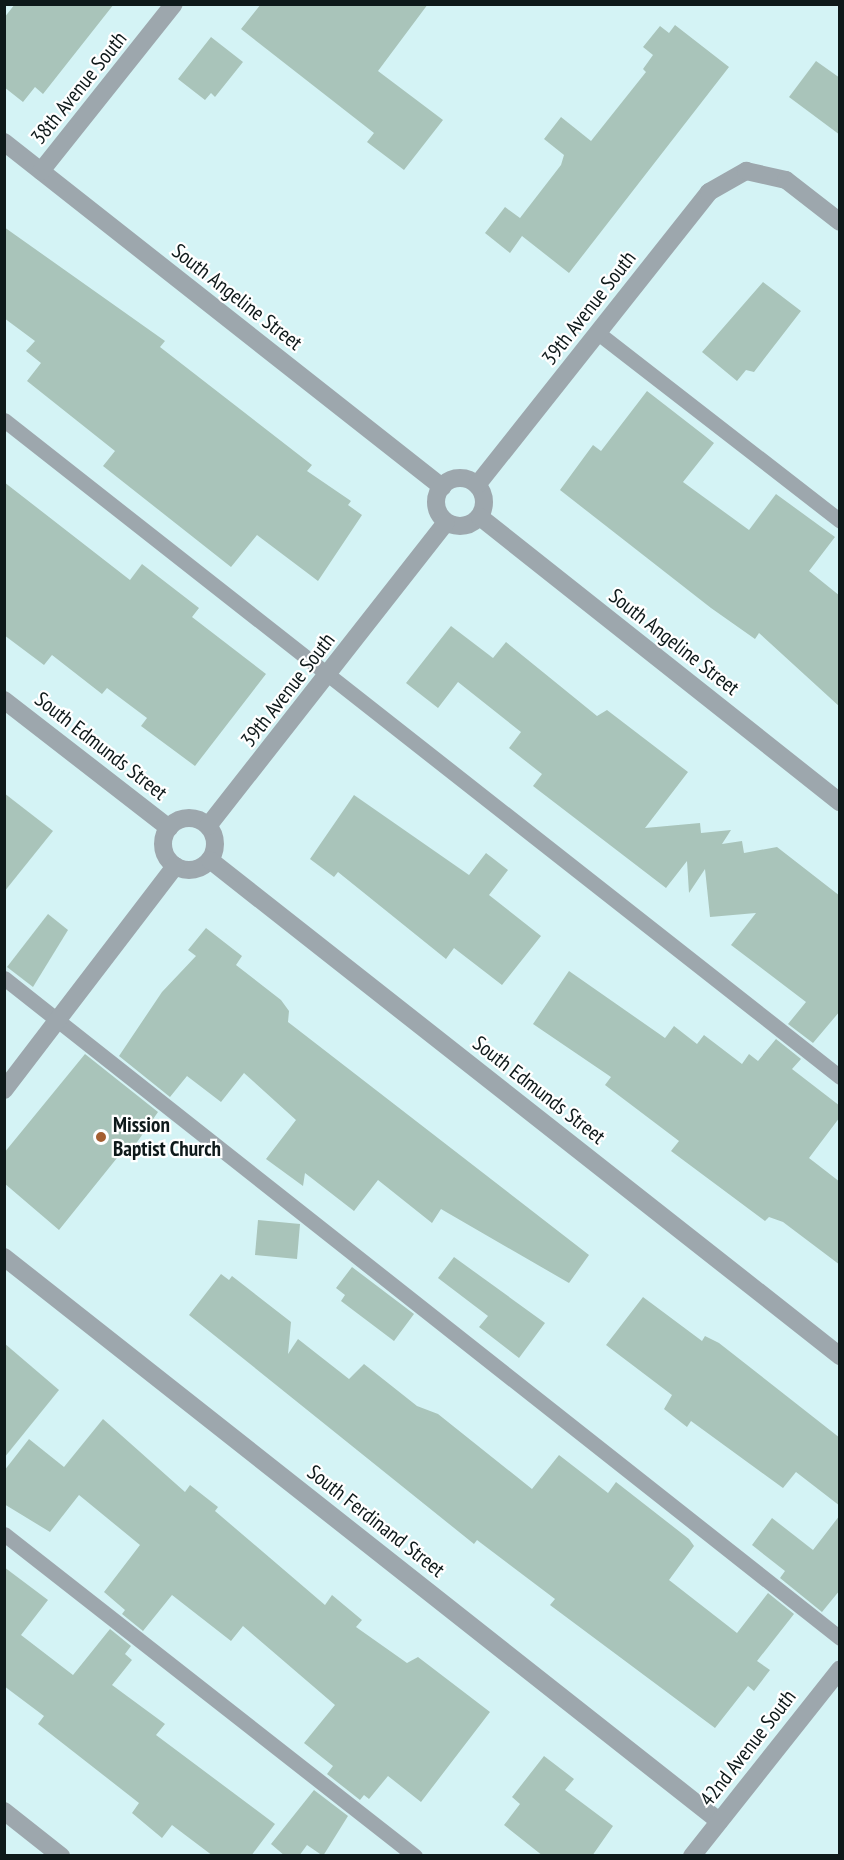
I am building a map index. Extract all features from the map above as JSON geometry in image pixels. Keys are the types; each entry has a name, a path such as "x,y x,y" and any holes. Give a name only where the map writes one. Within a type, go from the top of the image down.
{"street":[{"name":"38th Avenue South","path":"41,171 174,4"},
{"name":"South Angeline Street","path":"4,142 442,487"},
{"name":"39th Avenue South","path":"477,485 709,192 746,171 786,180 840,222"},
{"path":"459,478 477,485 485,504 480,517 464,527 446,523 436,506 442,487 459,478"},
{"name":"South Angeline Street","path":"480,517 840,802"},
{"name":"39th Avenue South","path":"208,826 446,523"},
{"name":"South Edmunds Street","path":"4,700 169,828"},
{"path":"189,819 208,826 215,848 210,860 191,870 175,866 164,845 169,828 189,819"},
{"name":"South Edmunds Street","path":"210,860 840,1356"},
{"path":"4,1090 59,1021 175,866"},
{"name":"South Ferdinand Street","path":"4,1257 719,1821"},
{"name":"42nd Avenue South","path":"692,1856 839,1671"},
{"path":"4,1811 61,1856"}],"lane":[{"path":"598,333 840,521"},
{"path":"4,420 840,1077"},
{"path":"4,978 840,1638"},
{"path":"4,1534 415,1856"}],"building":[{"path":"15,4 114,4 43,94 35,87 23,102 4,87 4,18"},
{"path":"261,4 428,4 378,71 443,120 404,170 367,142 374,133 241,29"},
{"path":"675,25 729,67 569,273 522,236 510,253 485,233 505,207 520,218 561,165 564,155 544,139 561,117 591,141 646,72 643,69 653,55 643,47 660,26 669,33"},
{"path":"211,37 243,62 215,97 211,93 205,100 178,79"},
{"path":"816,61 840,78 840,135 789,97"},
{"path":"4,227 165,341 160,347 312,465 307,471 351,501 348,505 362,515 318,581 257,535 231,567 103,466 115,451 27,381 41,363 26,351 35,341 4,318"},
{"path":"763,282 801,311 754,372 746,370 737,381 702,352"},
{"path":"647,391 714,443 683,482 749,530 776,494 835,537 809,571 840,596 840,707 759,633 755,639 711,608 560,490 593,445 601,451"},
{"path":"4,482 130,580 142,564 199,608 192,617 266,674 195,766 141,726 147,718 107,688 102,694 52,655 44,665 4,635"},
{"path":"451,626 493,658 506,642 597,716 607,710 688,772 645,828 700,823 701,833 731,830 722,844 742,841 744,853 777,847 840,896 840,1011 813,1043 788,1024 806,1002 731,945 756,913 710,917 705,869 689,893 687,861 666,888 533,786 542,774 509,748 521,732 458,682 438,708 406,683"},
{"path":"4,793 53,831 4,892"},
{"path":"354,795 469,875 486,853 508,870 489,895 541,936 502,985 454,948 446,959 338,872 334,877 310,859"},
{"path":"48,914 68,930 33,987 7,967"},
{"path":"206,928 242,956 236,965 281,1000 289,1011 288,1022 589,1255 569,1283 441,1209 432,1223 378,1180 354,1211 305,1173 303,1186 266,1159 296,1120 244,1073 221,1102 187,1076 170,1097 119,1056 162,992 196,956 188,950"},
{"path":"569,971 665,1038 674,1026 697,1044 704,1035 742,1064 749,1054 758,1061 776,1039 801,1059 792,1069 840,1106 840,1117 809,1158 840,1182 840,1265 783,1222 769,1217 765,1221 671,1151 679,1141 605,1085 611,1077 533,1024"},
{"name":"Mission Baptist Church","path":"85,1054 158,1112 126,1158 121,1153 59,1230 4,1183 4,1153"},
{"path":"258,1220 300,1224 297,1259 255,1255"},
{"path":"454,1257 545,1323 519,1358 479,1327 488,1316 438,1278"},
{"path":"352,1267 414,1314 394,1341 341,1301 345,1295 336,1288"},
{"path":"221,1274 229,1280 232,1276 291,1322 288,1354 298,1339 349,1379 364,1364 417,1406 438,1414 532,1489 559,1455 608,1493 616,1482 689,1539 694,1546 669,1580 737,1633 768,1593 794,1614 757,1661 770,1670 754,1691 748,1686 715,1728 550,1605 555,1599 477,1540 474,1544 189,1315"},
{"path":"643,1297 702,1341 705,1336 719,1343 840,1438 840,1506 796,1472 783,1488 691,1421 687,1427 664,1409 672,1395 606,1345"},
{"path":"4,1343 59,1390 4,1458"},
{"path":"103,1419 185,1492 190,1485 218,1507 215,1511 325,1605 332,1595 362,1620 356,1627 407,1663 418,1657 490,1712 421,1802 388,1776 369,1799 364,1795 360,1800 327,1774 333,1766 304,1743 335,1705 243,1626 231,1641 172,1595 143,1631 122,1614 125,1610 104,1592 140,1545 79,1495 50,1532 4,1504 4,1471 29,1439 64,1467"},
{"path":"840,1515 840,1590 822,1612 780,1578 785,1571 752,1545 772,1518 813,1550"},
{"path":"4,1567 48,1600 21,1635 73,1675 110,1629 131,1646 125,1654 132,1660 112,1685 165,1724 156,1735 275,1824 251,1856 213,1856 172,1825 162,1838 132,1813 139,1803 38,1724 44,1716 4,1686"},
{"path":"544,1756 574,1779 565,1790 613,1826 592,1856 543,1856 504,1825 520,1804 512,1797"},
{"path":"314,1790 348,1816 323,1856 307,1845 299,1856 285,1856 271,1844"}],"place":[{"name":"Mission Baptist Church","path":"101,1137"}]}
